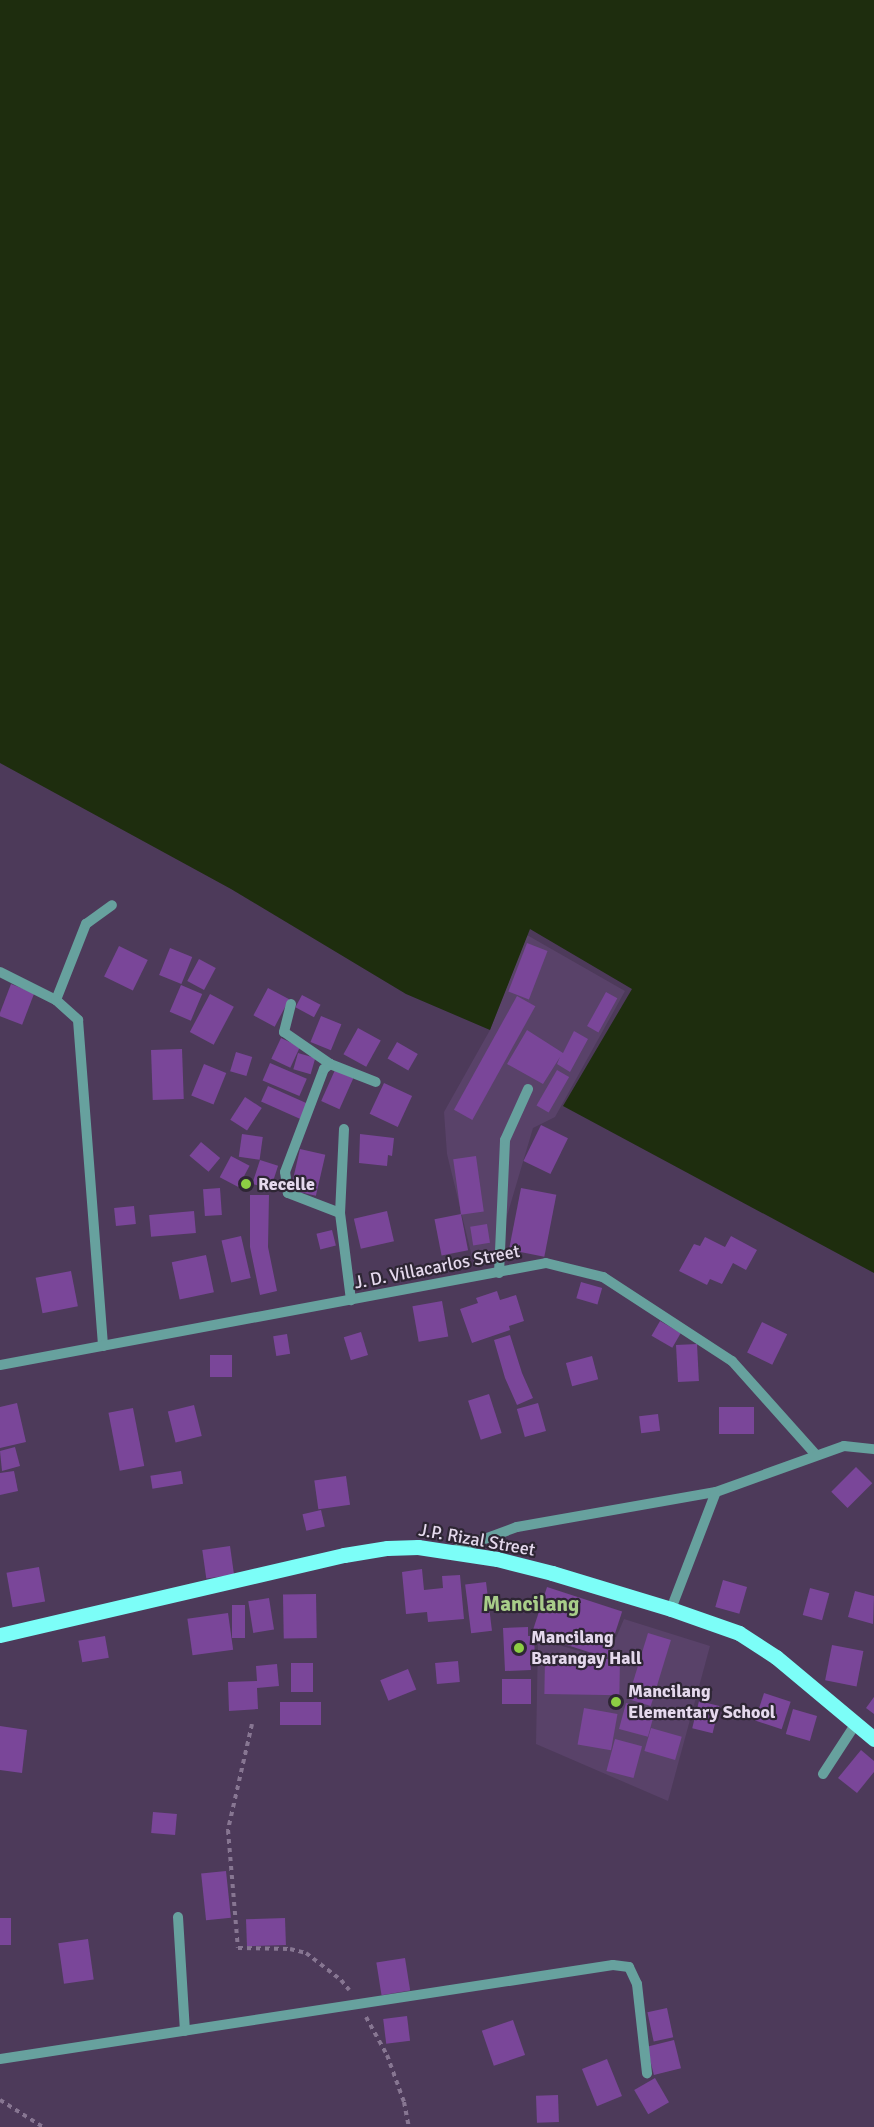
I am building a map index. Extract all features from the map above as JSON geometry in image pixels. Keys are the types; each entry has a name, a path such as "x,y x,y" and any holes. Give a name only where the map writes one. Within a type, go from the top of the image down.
{"main road":[{"name":"J.P. Rizal Street","path":"0,1635 344,1555 398,1548 451,1551 497,1559 552,1573 671,1609 739,1634 776,1657 874,1739"}],"street":[{"path":"56,1000 86,924 112,905"},
{"path":"0,972 56,1000 78,1020 103,1346"},
{"path":"291,1004 284,1032 330,1064 376,1082"},
{"path":"330,1064 324,1069 285,1172 285,1185 288,1192 304,1201 340,1213"},
{"path":"499,1273 505,1140 528,1089"},
{"path":"344,1129 340,1213 351,1300"},
{"name":"J. D. Villacarlos Street","path":"0,1365 546,1263 603,1277 732,1361 816,1455"},
{"path":"451,1551 517,1527 716,1492 844,1446 874,1449"},
{"path":"671,1609 716,1492"},
{"path":"823,1774 855,1725"},
{"path":"178,1917 185,2031"},
{"path":"0,2059 612,1965 629,1967 637,1984 646,2073"}],"path":[{"path":"252,1724 228,1830 238,1948 290,1949 306,1953 340,1980 360,2005 387,2055 404,2102 409,2127"},
{"path":"0,2100 44,2127"}],"shaded area":[{"path":"0,0 874,0 874,1273 563,1106 632,989 530,929 490,1030 406,994 231,889 0,763"},
{"path":"527,935 625,991 555,1117 533,1128 493,1263 474,1265 447,1154 444,1112 490,1030"},
{"name":"Mancilang Elementary School","path":"624,1619 710,1646 668,1801 536,1744 538,1639 607,1659"}],"building":[{"path":"527,943 548,951 529,999 508,992"},
{"path":"119,946 148,960 133,991 104,977"},
{"path":"170,948 192,957 181,984 159,975"},
{"path":"199,959 216,968 204,990 187,981"},
{"path":"11,984 34,993 22,1025 0,1016"},
{"path":"181,985 202,994 191,1021 170,1012"},
{"path":"268,988 289,999 275,1027 253,1015"},
{"path":"606,992 617,998 598,1032 587,1026"},
{"path":"210,994 234,1007 214,1045 190,1032"},
{"path":"302,995 321,1005 314,1017 295,1007"},
{"path":"517,996 535,1006 472,1120 454,1110"},
{"path":"321,1016 341,1024 331,1050 311,1042"},
{"path":"358,1028 381,1041 366,1067 343,1054"},
{"path":"527,1030 563,1053 574,1031 588,1039 570,1072 557,1064 560,1057 543,1084 507,1064"},
{"path":"281,1038 300,1047 290,1068 271,1059"},
{"path":"397,1042 418,1054 408,1070 388,1058"},
{"path":"182,1049 184,1099 153,1100 151,1050"},
{"path":"236,1052 252,1057 246,1076 230,1071"},
{"path":"298,1053 315,1058 311,1074 293,1069"},
{"path":"270,1063 307,1079 299,1096 263,1080"},
{"path":"204,1064 226,1073 214,1105 191,1096"},
{"path":"335,1070 353,1078 339,1109 321,1101"},
{"path":"557,1070 569,1077 549,1113 536,1106"},
{"path":"384,1083 412,1096 398,1127 370,1114"},
{"path":"268,1086 307,1103 300,1119 261,1102"},
{"path":"245,1097 262,1108 247,1131 230,1120"},
{"path":"541,1125 568,1138 550,1174 523,1161"},
{"path":"242,1134 263,1137 260,1160 239,1157"},
{"path":"360,1134 394,1138 392,1156 388,1155 387,1166 359,1163"},
{"path":"201,1142 220,1158 209,1172 189,1156"},
{"path":"300,1149 325,1155 316,1196 291,1190"},
{"path":"231,1156 250,1166 238,1187 220,1177"},
{"path":"476,1156 484,1211 461,1215 453,1159"},
{"path":"260,1160 278,1166 270,1190 252,1184"},
{"path":"220,1188 222,1215 205,1216 203,1189"},
{"path":"521,1188 556,1195 544,1257 509,1250"},
{"path":"250,1195 269,1195 268,1247 277,1291 260,1295 250,1247"},
{"path":"134,1206 136,1224 116,1226 114,1208"},
{"path":"194,1211 196,1233 151,1237 149,1215"},
{"path":"387,1211 394,1241 361,1249 354,1219"},
{"path":"461,1214 468,1250 442,1255 434,1219"},
{"path":"487,1224 490,1243 473,1245 470,1227"},
{"path":"332,1230 336,1246 320,1249 316,1234"},
{"path":"241,1236 251,1278 231,1282 222,1240"},
{"path":"731,1236 757,1250 746,1270 733,1263 722,1284 710,1279 707,1285 679,1271 694,1244 700,1246 705,1237 725,1247"},
{"path":"206,1255 214,1292 180,1299 172,1262"},
{"path":"71,1271 78,1306 43,1313 36,1278"},
{"path":"581,1282 602,1288 597,1304 576,1298"},
{"path":"497,1291 500,1300 516,1295 524,1321 509,1326 510,1330 472,1343 460,1309 478,1303 476,1298"},
{"path":"442,1301 448,1336 419,1342 412,1306"},
{"path":"660,1321 681,1333 672,1348 652,1336"},
{"path":"762,1322 787,1334 772,1365 747,1353"},
{"path":"361,1332 368,1355 351,1360 344,1337"},
{"path":"287,1334 290,1354 276,1356 273,1336"},
{"path":"510,1335 533,1398 517,1405 505,1378 494,1340"},
{"path":"697,1344 699,1381 678,1382 676,1345"},
{"path":"210,1355 232,1355 232,1377 210,1377"},
{"path":"592,1356 598,1379 572,1386 566,1363"},
{"path":"489,1394 502,1433 481,1440 468,1401"},
{"path":"17,1403 26,1442 0,1448 0,1407"},
{"path":"538,1403 546,1431 525,1437 517,1409"},
{"path":"194,1405 202,1436 176,1443 168,1412"},
{"path":"719,1407 754,1407 754,1434 719,1434"},
{"path":"133,1408 144,1466 120,1471 108,1413"},
{"path":"658,1414 660,1431 641,1433 639,1416"},
{"path":"15,1447 20,1466 2,1471 0,1451"},
{"path":"856,1467 872,1483 848,1508 831,1492"},
{"path":"14,1471 18,1491 0,1495 0,1473"},
{"path":"181,1471 183,1484 152,1489 150,1476"},
{"path":"346,1476 350,1505 318,1509 314,1480"},
{"path":"321,1510 325,1527 306,1531 302,1514"},
{"path":"230,1546 234,1575 206,1579 202,1550"},
{"path":"39,1567 45,1601 13,1607 7,1573"},
{"path":"422,1569 424,1590 443,1588 442,1576 460,1575 464,1619 428,1622 427,1612 406,1614 402,1572"},
{"path":"723,1580 747,1587 739,1614 715,1607"},
{"path":"486,1582 492,1631 471,1633 465,1585"},
{"path":"547,1587 622,1611 607,1658 532,1634"},
{"path":"810,1588 829,1593 822,1620 803,1615"},
{"path":"855,1591 874,1596 873,1624 848,1617"},
{"path":"316,1594 317,1638 284,1639 283,1595"},
{"path":"269,1598 274,1630 253,1633 248,1601"},
{"path":"232,1605 245,1605 245,1638 232,1638"},
{"path":"228,1613 233,1650 193,1655 187,1619"},
{"name":"Mancilang Barangay Hall","path":"528,1627 528,1636 534,1636 535,1659 530,1660 531,1670 505,1671 503,1628"},
{"path":"648,1633 671,1640 651,1706 628,1699"},
{"path":"105,1636 109,1658 82,1662 78,1641"},
{"path":"832,1645 863,1651 857,1686 825,1680"},
{"path":"545,1658 620,1659 619,1695 544,1694"},
{"path":"458,1661 460,1682 437,1684 435,1663"},
{"path":"291,1663 313,1663 313,1692 291,1692"},
{"path":"277,1664 279,1686 257,1688 258,1709 229,1711 228,1682 257,1681 256,1666"},
{"path":"408,1669 416,1689 388,1701 380,1680"},
{"path":"502,1679 531,1679 531,1704 502,1704"},
{"path":"764,1693 791,1702 782,1729 755,1721"},
{"path":"874,1697 874,1714 866,1708"},
{"path":"699,1701 719,1706 713,1733 692,1728"},
{"path":"280,1702 321,1702 321,1725 280,1725"},
{"path":"626,1703 655,1711 648,1737 619,1729"},
{"path":"584,1708 617,1714 611,1750 578,1744"},
{"path":"793,1709 817,1716 810,1741 786,1734"},
{"path":"0,1726 27,1730 22,1773 0,1770"},
{"path":"651,1728 682,1737 675,1760 644,1751"},
{"path":"615,1739 642,1746 634,1778 606,1771"},
{"path":"861,1750 874,1761 874,1772 857,1793 838,1778"},
{"path":"153,1812 177,1814 175,1835 151,1833"},
{"path":"226,1871 231,1918 206,1920 201,1874"},
{"path":"0,1918 11,1918 11,1945 0,1945"},
{"path":"285,1918 286,1945 247,1946 246,1919"},
{"path":"88,1939 94,1980 64,1984 58,1943"},
{"path":"405,1958 410,1991 382,1995 376,1963"},
{"path":"667,2008 673,2037 654,2042 647,2012"},
{"path":"407,2016 410,2041 386,2044 383,2019"},
{"path":"513,2020 525,2055 494,2066 482,2031"},
{"path":"674,2040 681,2068 654,2075 647,2047"},
{"path":"607,2059 622,2096 597,2106 582,2069"},
{"path":"655,2078 669,2102 648,2114 634,2090"},
{"path":"558,2095 559,2122 537,2123 536,2096"}],"place":[{"name":"Recelle","path":"246,1184"},
{"name":"Mancilang Barangay Hall","path":"519,1648"},
{"name":"Mancilang Elementary School","path":"616,1702"}],"district":[{"name":"Mancilang","path":"531,1604"}]}
